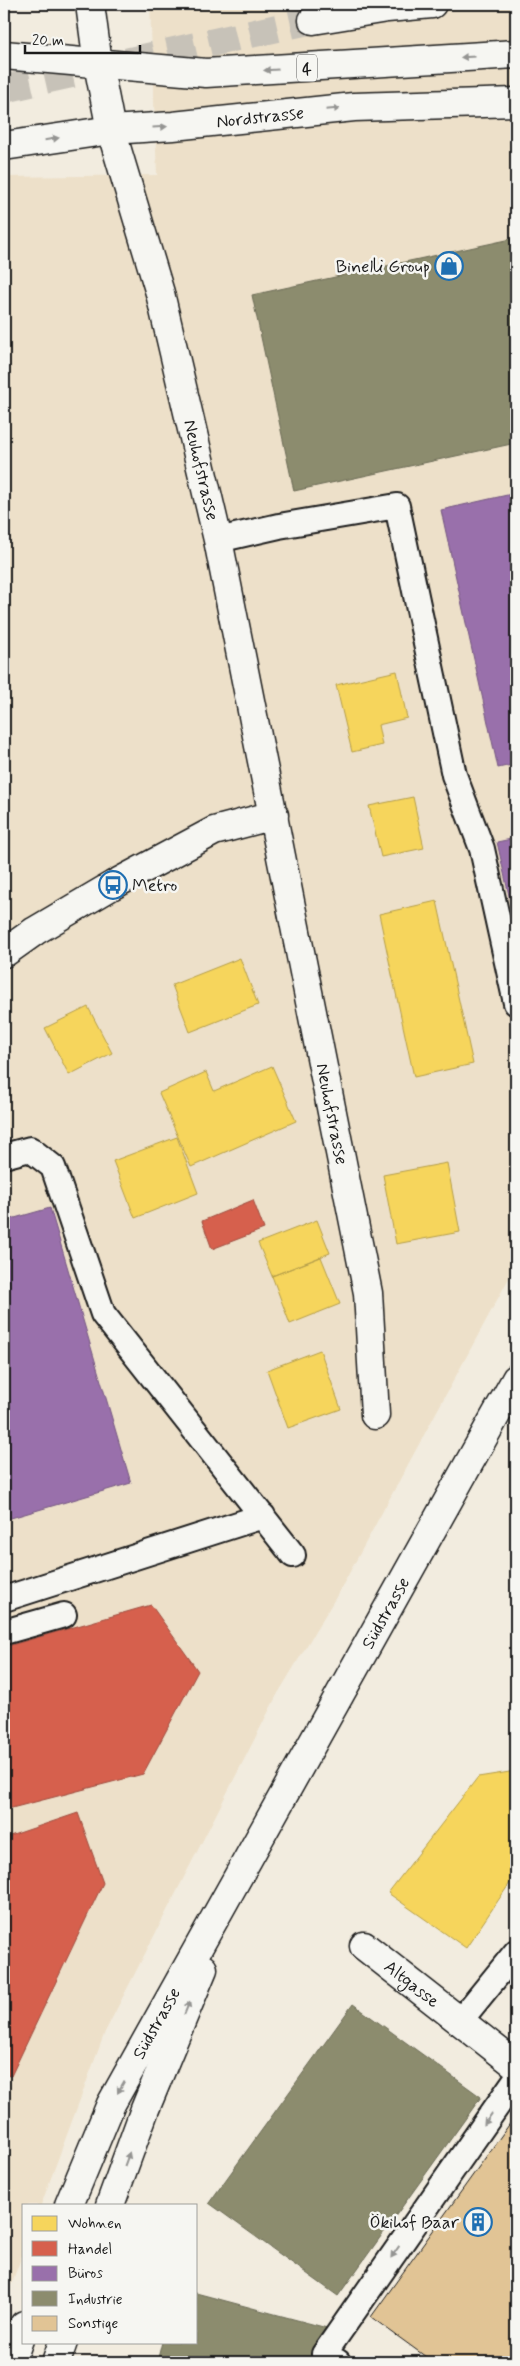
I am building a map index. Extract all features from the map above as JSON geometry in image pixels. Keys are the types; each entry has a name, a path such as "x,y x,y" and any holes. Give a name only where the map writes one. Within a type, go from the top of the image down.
{"main road":[{"name":"Neuhofstrasse","path":"90,4 98,64 111,130 160,293 218,540 274,816 368,1293 376,1414"},
{"path":"312,20 387,8 432,4"},
{"name":"4","path":"4,55 206,73 516,54"},
{"name":"Nordstrasse","path":"4,146 111,130 173,126 232,118 354,107 516,102"},
{"path":"4,953 35,931 214,831 274,816"},
{"name":"Südstrasse","path":"68,2204 111,2104 516,1379"},
{"name":"Südstrasse","path":"110,2204 145,2109 254,1845"},
{"name":"Altgasse","path":"364,1946 516,2065"},
{"path":"11,2362 22,2331"},
{"path":"56,2362 62,2344"}],"lane":[{"path":"218,540 278,526 397,506 454,775 482,849 516,1003"},
{"path":"4,1156 30,1149 53,1167 102,1314 293,1555"},
{"path":"4,1599 263,1516"},
{"path":"4,1632 64,1615"},
{"path":"460,2021 516,1952"},
{"path":"338,2362 324,2354 516,2079"}],"shaded area":[{"path":"150,4 516,4 516,1265 339,1592 277,1695 105,2032 41,2204 22,2204 22,2255 4,2304 4,177 157,175"}],"building: Wohnen":[{"path":"397,671 407,718 378,725 382,745 352,752 336,685"},
{"path":"413,797 424,848 381,857 369,806"},
{"path":"437,901 473,1064 414,1077 379,914"},
{"path":"240,958 258,1005 190,1032 172,985"},
{"path":"88,1007 112,1053 69,1075 45,1028"},
{"path":"272,1066 296,1121 191,1167 159,1093 206,1072 214,1091"},
{"path":"177,1137 198,1193 135,1218 113,1161"},
{"path":"447,1163 460,1232 396,1244 383,1175"},
{"path":"317,1220 330,1253 272,1276 258,1243"},
{"path":"321,1257 340,1304 290,1324 272,1276"},
{"path":"320,1350 341,1409 288,1428 267,1370"},
{"path":"516,1771 516,1874 466,1948 388,1893 478,1777"}],"building: Handel":[{"path":"253,1200 264,1229 212,1249 202,1221"},
{"path":"151,1605 198,1671 143,1774 4,1810 4,1647"},
{"path":"78,1813 103,1883 11,2076 4,2075 4,1838"}],"building: Büros":[{"path":"516,493 516,764 498,768 441,510"},
{"path":"516,838 516,927 497,842"},
{"path":"50,1208 131,1483 4,1520 4,1221"}],"building: Industrie":[{"path":"516,238 516,443 294,491 252,295"},
{"path":"353,2004 481,2097 338,2296 209,2203"},
{"path":"198,2294 327,2328 318,2362 157,2362 162,2344 198,2344"}],"building: Sonstige":[{"name":"Ökihof Baar","path":"511,2122 516,2126 516,2351 508,2362 433,2362 371,2317"}],"tunnel":[{"path":"4,89 313,20"}],"place":[{"name":"Binelli Group","path":"449,266"},
{"name":"Metro","path":"113,885"},
{"name":"Ökihof Baar","path":"478,2222"}]}
